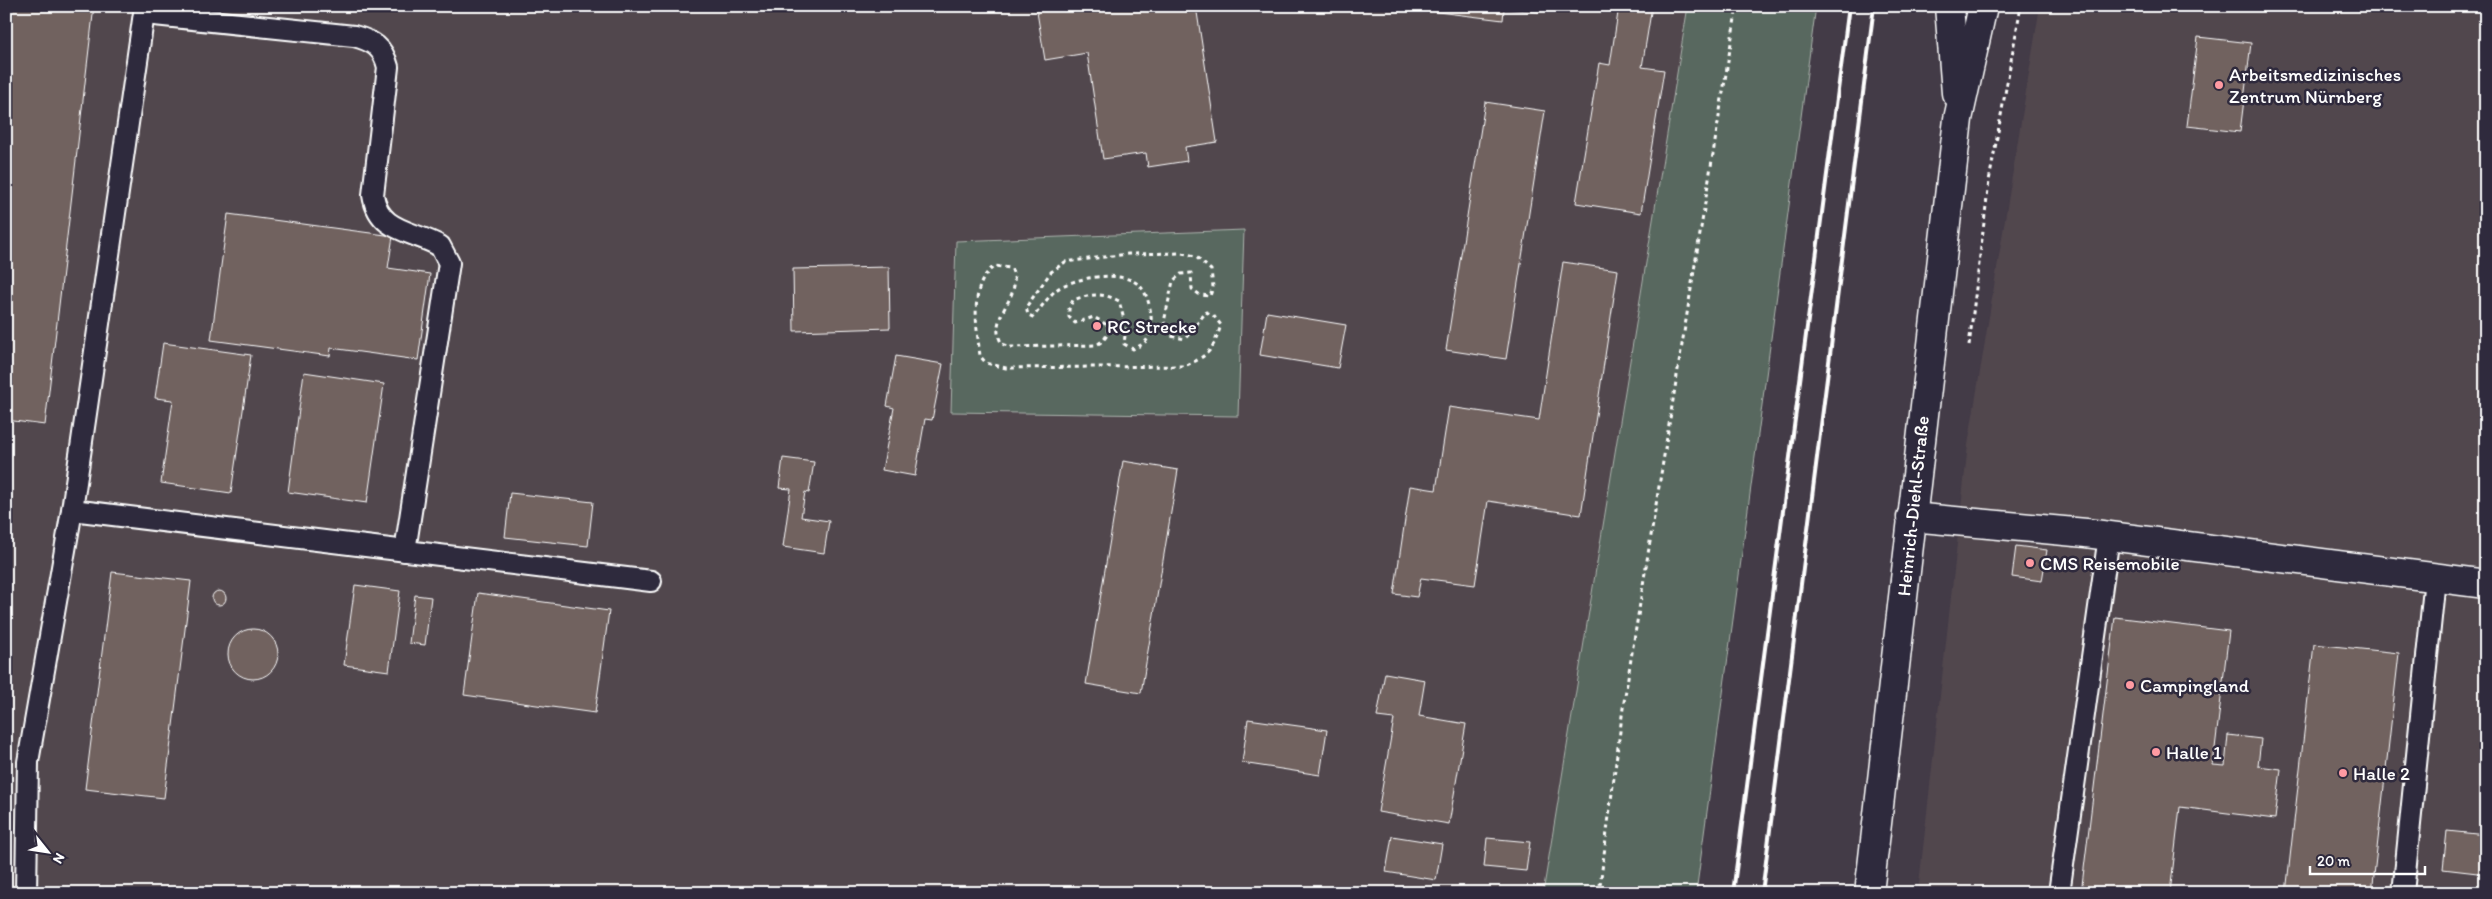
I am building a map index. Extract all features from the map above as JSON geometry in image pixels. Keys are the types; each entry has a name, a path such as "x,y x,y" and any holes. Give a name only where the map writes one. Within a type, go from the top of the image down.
{"main road":[{"path":"1949,6 1958,119"},
{"path":"1958,119 1983,6"},
{"name":"Heinrich-Diehl-Straße","path":"1869,893 1886,764 1911,517 1958,119"},
{"path":"1911,517 2109,536 2486,584"}],"lane":[{"path":"26,893 28,762 72,510 145,10 354,36 379,46 386,56 388,67 373,195 375,207 390,226 440,246 449,263 405,551"},
{"path":"72,510 651,581"},
{"path":"2058,893 2109,536"},
{"path":"2403,893 2435,578"}],"path":[{"path":"1599,893 1623,708 1737,6"},
{"path":"1969,347 1989,181 2021,6"},
{"path":"1182,253 1195,256 1211,270 1214,287 1210,296 1200,295 1192,290 1191,273 1181,274 1173,281 1168,309 1164,322 1171,336 1177,338 1185,339 1206,312 1213,315 1221,325 1216,341 1204,358 1184,366 1006,368 986,363 980,356 976,302 983,276 995,266 1011,268 1016,279 1014,290 997,325 996,334 1002,344 1011,346 1096,346 1103,341 1108,329 1104,321 1094,317 1075,323 1069,317 1069,309 1074,300 1097,294 1109,296 1119,302 1126,327 1124,344 1126,347 1133,349 1143,344 1148,337 1150,313 1146,295 1139,285 1128,278 1108,276 1071,283 1057,289 1033,317 1028,315 1026,307 1036,290 1051,272 1065,262 1128,254 1182,253"}],"shaded area":[{"path":"6,6 1688,6 1543,893 6,893"},
{"path":"2040,6 2414,6 2486,14 2486,893 1918,893 1968,445"}],"green space":[{"path":"1688,6 1816,6 1696,893 1543,893"},
{"name":"RC Strecke","path":"1244,230 1238,416 951,412 956,241"}],"building":[{"path":"6,6 94,6 45,425 6,420"},
{"path":"1036,6 1196,6 1217,142 1185,147 1187,161 1148,167 1146,153 1103,159 1087,53 1045,60"},
{"path":"1405,6 1539,6 1539,12 1504,9 1503,20 1405,8"},
{"path":"1619,6 1652,6 1642,67 1664,70 1641,213 1576,203 1599,63 1610,65"},
{"path":"2198,37 2251,43 2240,132 2187,126"},
{"path":"1485,102 1545,111 1506,359 1446,350"},
{"path":"228,214 393,236 388,268 430,274 418,360 331,348 330,356 211,340"},
{"path":"1563,262 1618,270 1581,515 1488,501 1475,585 1421,578 1417,597 1394,594 1410,486 1436,490 1449,407 1539,420"},
{"path":"889,267 890,328 794,331 793,269"},
{"path":"1267,312 1346,325 1338,368 1260,355"},
{"path":"163,343 251,355 231,493 161,483 173,400 155,398"},
{"path":"896,356 943,364 932,420 925,419 915,476 882,470 894,408 887,406"},
{"path":"304,372 384,384 367,503 288,492"},
{"path":"783,458 814,462 809,493 805,492 801,517 829,521 824,553 783,547 791,489 779,488"},
{"path":"1123,461 1178,470 1141,693 1086,684"},
{"path":"510,493 593,502 588,546 505,537"},
{"path":"2016,546 2047,550 2042,581 2012,577"},
{"path":"112,572 191,581 164,798 85,789"},
{"path":"355,585 400,591 389,671 344,665"},
{"path":"216,591 222,591 226,598 222,605 216,605 212,601 212,595"},
{"path":"478,593 609,611 595,713 464,695"},
{"path":"415,595 431,597 425,645 409,643"},
{"name":"Halle 1","path":"2115,617 2229,631 2213,765 2225,766 2228,735 2261,739 2258,766 2281,769 2275,819 2180,807 2170,893 2081,893"},
{"path":"253,629 262,631 273,640 278,654 276,663 267,674 253,679 244,677 233,668 228,654 230,645 239,634"},
{"name":"Halle 2","path":"2314,644 2399,653 2372,893 2286,893"},
{"path":"1385,673 1425,680 1419,716 1466,724 1449,824 1378,812 1394,719 1377,717"},
{"path":"1248,719 1327,730 1320,775 1242,763"},
{"path":"2447,831 2486,835 2486,874 2443,869"},
{"path":"1392,836 1442,844 1436,880 1386,872"},
{"path":"1487,838 1530,842 1526,871 1484,867"}],"railway":[{"path":"1733,893 1849,6"},
{"path":"1762,893 1874,6"}],"place":[{"name":"Arbeitsmedizinisches Zentrum Nürnberg","path":"2219,85"},
{"name":"RC Strecke","path":"1097,326"},
{"name":"CMS Reisemobile","path":"2030,563"},
{"name":"Campingland","path":"2130,685"},
{"name":"Halle 1","path":"2156,752"},
{"name":"Halle 2","path":"2343,773"}]}
